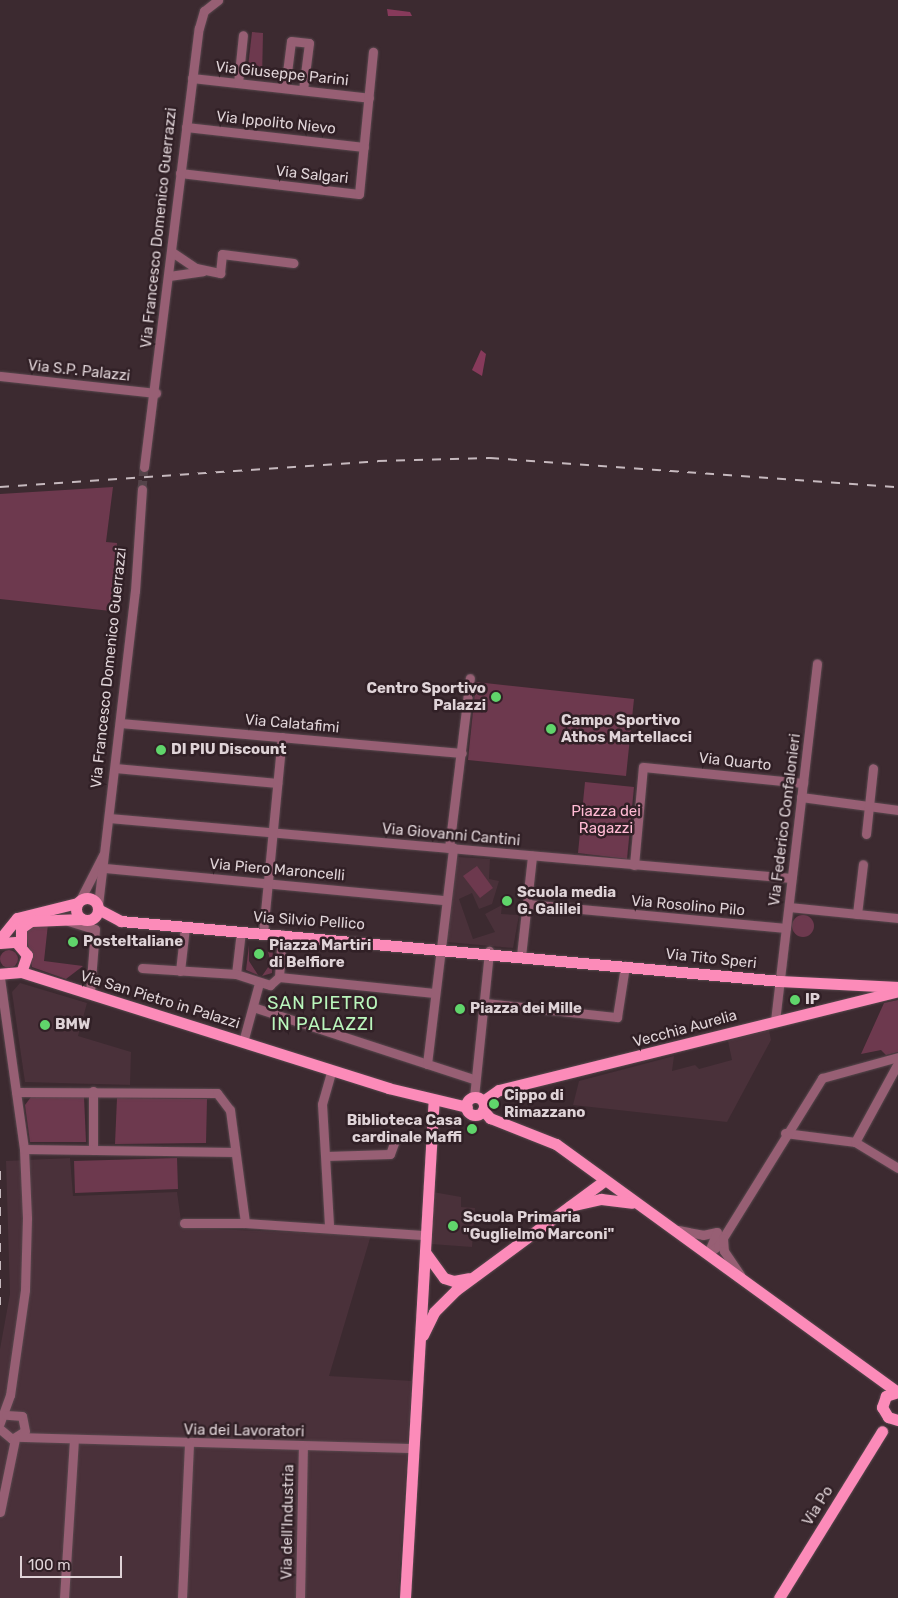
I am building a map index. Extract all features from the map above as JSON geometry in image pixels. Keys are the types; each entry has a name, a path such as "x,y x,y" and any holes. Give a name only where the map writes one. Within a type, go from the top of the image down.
{"main road":[{"path":"0,923 28,912 57,911 78,901 90,898 98,907 92,919 63,918 26,923 21,928 21,945 27,962 8,975"},
{"path":"78,901 76,914 82,919"},
{"name":"Via Silvio Pellico","path":"98,907 121,921 489,951 521,956"},
{"path":"0,939 10,923 28,912"},
{"path":"0,943 21,945"},
{"name":"Via Tito Speri","path":"521,956 780,981 898,987"},
{"name":"Via San Pietro in Palazzi","path":"8,975 90,993 434,1101"},
{"path":"847,985 855,993 849,1005"},
{"name":"Vecchia Aurelia","path":"434,1101 467,1107 480,1103 499,1090 775,1021 849,1005 898,991"},
{"path":"405,1598 420,1343 423,1235 434,1101"},
{"path":"480,1103 490,1118 543,1137 873,1373 897,1392 883,1407"},
{"path":"590,1200 607,1181"},
{"path":"420,1343 434,1312 475,1276 568,1207 607,1181"},
{"path":"568,1207 590,1200 621,1200 642,1206"},
{"path":"423,1235 426,1254 437,1273 454,1281 475,1276"},
{"path":"873,1373 883,1407 898,1420"},
{"name":"Via Po","path":"882,1431 883,1407"},
{"name":"Via Po","path":"779,1598 882,1431 898,1420"}],"street":[{"name":"Via Francesco Domenico Guerrazzi","path":"144,468 156,393 180,174 200,20 218,0"},
{"path":"238,83 243,35"},
{"path":"285,88 291,41 309,43 303,90"},
{"name":"Via Salgari","path":"180,174 358,194 373,52"},
{"name":"Via Giuseppe Parini","path":"192,78 369,98"},
{"name":"Via Ippolito Nievo","path":"186,127 364,147"},
{"path":"172,252 204,271"},
{"path":"169,276 204,271 220,273 222,254 293,263"},
{"name":"Via S.P. Palazzi","path":"0,376 156,393"},
{"name":"Via Francesco Domenico Guerrazzi","path":"98,907 105,868 105,850 120,723 142,489"},
{"name":"Via Federico Confalonieri","path":"775,1021 816,663"},
{"path":"427,1064 470,678"},
{"name":"Via Calatafimi","path":"120,723 462,752"},
{"path":"263,933 282,737"},
{"name":"Via Quarto","path":"634,864 643,767 803,783"},
{"path":"115,768 277,783"},
{"path":"866,834 873,768"},
{"path":"801,797 898,810"},
{"name":"Via Giovanni Cantini","path":"109,818 791,878"},
{"name":"Via Francesco Domenico Guerrazzi","path":"78,901 105,850"},
{"path":"521,956 532,856"},
{"path":"857,914 863,864"},
{"name":"Via Piero Maroncelli","path":"105,868 446,900"},
{"name":"Via Rosolino Pilo","path":"527,904 786,928"},
{"path":"789,907 898,918"},
{"path":"63,918 94,929 90,993"},
{"path":"180,971 185,926"},
{"path":"236,974 241,931"},
{"path":"142,968 236,974 259,983 273,985 279,977 282,934"},
{"path":"480,1103 473,1079 485,1003 489,951"},
{"path":"485,1003 617,1017 625,966"},
{"path":"3,1419 10,1394 25,1290 24,1149 4,994 8,975"},
{"path":"279,977 434,993"},
{"path":"243,1042 259,983"},
{"path":"253,1007 473,1079"},
{"path":"708,1254 822,1078 898,1057"},
{"path":"855,1142 898,1063"},
{"path":"329,1225 322,1104 332,1070"},
{"path":"16,1092 217,1093 230,1110 245,1223"},
{"path":"93,1092 93,1150"},
{"path":"785,1133 855,1142 896,1164"},
{"path":"326,1156 390,1154 395,1140"},
{"path":"24,1149 235,1152"},
{"path":"184,1222 329,1225 356,1232 423,1235"},
{"path":"674,1229 703,1235 720,1234"},
{"path":"720,1234 724,1251 744,1279"},
{"path":"10,1394 18,1414 40,1439"},
{"path":"3,1419 18,1414"},
{"path":"0,1512 11,1452 26,1423"},
{"path":"3,1433 11,1452"},
{"name":"Via dei Lavoratori","path":"3,1433 18,1438 40,1439 414,1448"},
{"path":"64,1598 74,1440"},
{"path":"182,1598 189,1444"},
{"name":"Via dell'Industria","path":"300,1598 304,1446"}],"shaded area":[{"path":"387,9 410,12 412,16 388,16"},
{"path":"481,350 486,354 482,376 472,370"},
{"path":"457,857 490,859 489,879 499,881 492,904 479,909 472,893 459,899 473,939 495,932 485,914 502,905 501,914 519,915 513,948 447,942"},
{"path":"20,983 87,1003 78,1036 131,1052 130,1085 25,1082 12,992"},
{"path":"769,1030 771,1040 727,1122 573,1105 579,1081 674,1056 672,1071 695,1065 699,1069 732,1060 728,1041"},
{"path":"70,1158 73,1196 177,1192 182,1228 371,1235 329,1376 412,1381 398,1598 0,1598 0,1349 10,1294 6,1161"},
{"name":"Scuola Primaria \"Guglielmo Marconi\"","path":"433,1192 461,1197 461,1207 475,1208 472,1247 431,1244"}],"green space":[{"path":"252,32 263,33 262,78 247,76"},
{"path":"113,487 106,542 117,543 113,592 122,595 120,612 0,599 0,494"},
{"name":"Campo Sportivo Athos Martellacci","path":"476,682 634,699 626,776 468,760"},
{"name":"Piazza dei Ragazzi","path":"585,782 634,787 627,859 578,853"},
{"path":"477,866 493,888 480,898 463,876"},
{"path":"803,915 811,918 814,926 811,934 803,937 795,934 792,926 795,918"},
{"path":"48,924 44,961 83,966 66,979 32,967 25,927"},
{"path":"249,945 249,961 258,975 246,970"},
{"path":"273,947 272,973 262,976 271,963 268,952"},
{"path":"5,950 13,950 18,955 16,966 5,968 0,963 0,955"},
{"path":"898,1000 898,1052 886,1055 881,1050 861,1054 884,1003"},
{"path":"31,1097 84,1097 86,1142 30,1142 25,1105"},
{"path":"117,1098 207,1099 206,1143 115,1144"},
{"path":"177,1158 178,1189 75,1193 74,1161"}],"tunnel":[{"path":"142,489 144,467"}],"railway":[{"path":"0,487 378,461 490,458 898,487"},
{"path":"0,1171 0,1305"}],"place":[{"name":"Centro Sportivo Palazzi","path":"496,697"},
{"name":"Campo Sportivo Athos Martellacci","path":"551,729"},
{"name":"DI PIU Discount","path":"161,750"},
{"name":"Scuola media G. Galilei","path":"507,901"},
{"name":"PosteItaliane","path":"73,942"},
{"name":"Piazza Martiri di Belfiore","path":"259,954"},
{"name":"IP","path":"795,1000"},
{"name":"Piazza dei Mille","path":"460,1009"},
{"name":"BMW","path":"45,1025"},
{"name":"Cippo di Rimazzano","path":"494,1104"},
{"name":"Biblioteca Casa cardinale Maffi","path":"472,1129"},
{"name":"Scuola Primaria \"Guglielmo Marconi\"","path":"453,1226"}],"district":[{"name":"SAN PIETRO IN PALAZZI","path":"323,1014"}]}
